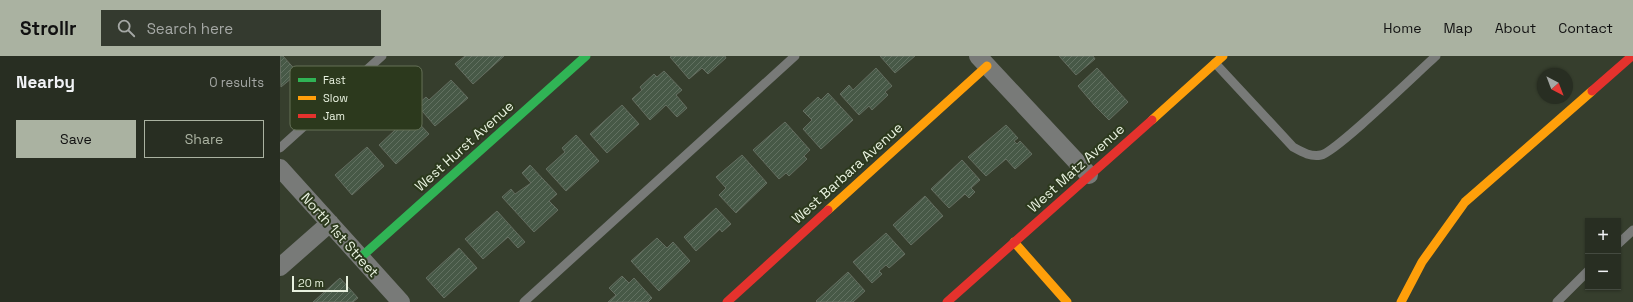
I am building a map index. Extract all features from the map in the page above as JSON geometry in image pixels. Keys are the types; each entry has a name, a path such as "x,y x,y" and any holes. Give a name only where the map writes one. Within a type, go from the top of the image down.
{"street":[{"name":"West Hurst Avenue","path":"360,257 586,56"},
{"name":"West Matz Avenue","path":"948,302 1223,56"},
{"path":"1401,302 1448,224 1465,202 1632,56"},
{"path":"982,61 1089,175"},
{"name":"West Barbara Avenue","path":"727,302 982,61"},
{"name":"North 1st Street","path":"280,168 401,302"},
{"path":"280,268 330,223"},
{"path":"1014,242 1067,302"}],"lane":[{"path":"371,66 382,56"},
{"path":"524,302 795,56"},
{"path":"1215,63 1293,147 1309,156 1323,155 1343,141 1436,56"},
{"path":"280,148 300,130"},
{"path":"1621,241 1633,230"},
{"path":"1558,302 1585,274"}],"building":[{"path":"280,56 283,56 292,66 290,66 290,80 281,87"},
{"path":"465,56 504,56 473,84 455,64"},
{"path":"725,56 726,58 708,74 702,68 689,79 670,57"},
{"path":"880,56 915,56 895,73"},
{"path":"1059,56 1093,56 1095,59 1076,75"},
{"path":"876,68 892,86 885,92 888,95 872,110 869,106 859,115 840,94 849,85 853,90"},
{"path":"1097,68 1128,102 1109,120 1078,86"},
{"path":"664,71 682,90 676,95 687,108 677,117 666,105 650,120 632,99 642,90 640,87 654,74 657,77"},
{"path":"451,80 468,98 435,126 422,111 422,101 426,97 429,100"},
{"path":"828,93 853,120 821,149 803,129 812,120 803,111 818,97 821,100"},
{"path":"622,105 639,124 607,153 590,134"},
{"path":"785,122 810,150 804,156 807,159 789,176 786,173 779,179 753,150"},
{"path":"1006,125 1018,138 1014,141 1017,144 1020,141 1032,154 1015,169 1006,159 986,176 968,157"},
{"path":"422,127 429,134 396,164 379,145 395,130 422,130"},
{"path":"576,135 599,161 566,191 546,169 565,152 562,148"},
{"path":"367,147 384,166 352,195 335,175"},
{"path":"742,155 767,183 736,213 719,195 726,188 716,177"},
{"path":"962,160 980,180 971,188 975,192 969,198 965,194 949,208 931,189"},
{"path":"530,165 557,194 549,201 558,210 534,232 502,197 511,189 515,194 531,183 522,173"},
{"path":"925,196 943,216 911,245 893,225"},
{"path":"716,208 731,224 722,232 720,229 696,251 684,237"},
{"path":"497,211 525,242 518,248 508,237 483,259 465,239"},
{"path":"886,233 905,254 889,268 886,265 879,271 882,274 872,283 853,262"},
{"path":"657,238 667,248 673,242 690,261 659,291 631,261"},
{"path":"459,248 477,268 444,298 426,278"},
{"path":"848,272 865,291 853,302 816,301"},
{"path":"622,276 629,283 634,278 652,298 648,302 608,302 616,295 609,288"},
{"path":"340,278 358,298 353,302 313,302"}],"traffic: fast":[{"path":"361,257 586,56"}],"traffic: slow":[{"path":"1152,120 1223,56"},
{"path":"828,210 987,66"},
{"path":"1401,302 1422,262 1465,202 1592,91"},
{"path":"1014,242 1067,302"}],"traffic: jam":[{"path":"1592,91 1632,56"},
{"path":"947,302 1152,120"},
{"path":"727,302 828,210"}]}
